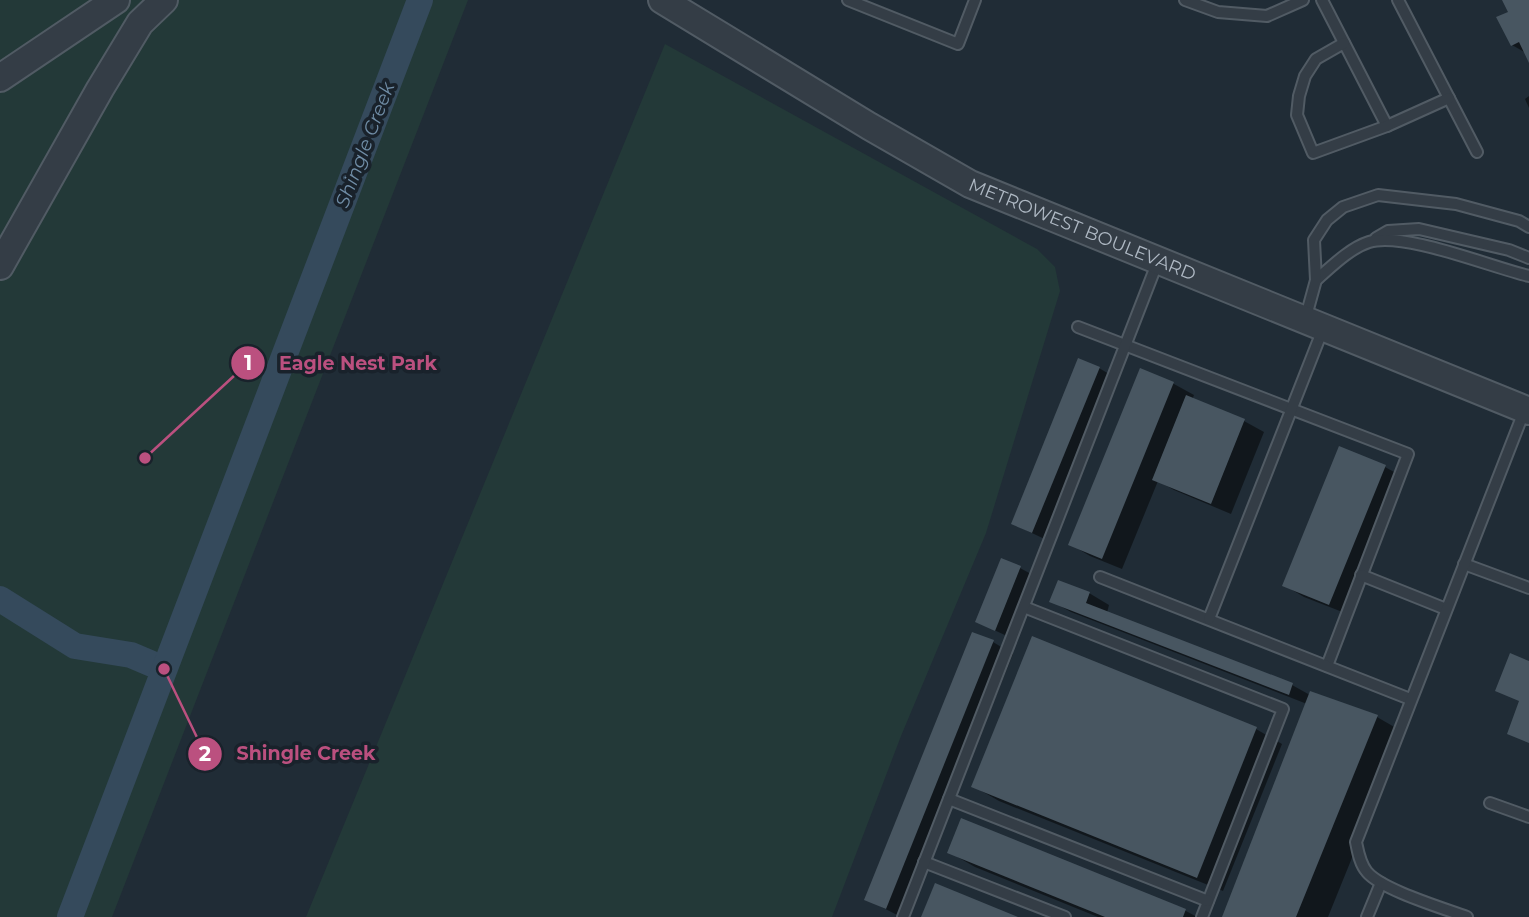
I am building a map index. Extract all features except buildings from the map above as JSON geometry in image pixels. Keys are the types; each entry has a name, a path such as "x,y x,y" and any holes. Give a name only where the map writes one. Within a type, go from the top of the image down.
{"street":[{"path":"0,78 116,0"},
{"path":"0,266 140,23 164,0"},
{"name":"METROWEST BOULEVARD","path":"662,0 970,184 1528,410"}],"lane":[{"path":"848,0 958,44 975,0"},
{"path":"1185,0 1217,12 1267,16 1303,0"},
{"path":"1322,0 1387,126"},
{"path":"1398,0 1477,152"},
{"path":"1344,43 1316,59 1305,76 1299,96 1297,115 1313,153 1387,126 1448,98"},
{"path":"1209,620 1292,410 1314,324 1314,240 1326,220 1343,207 1378,195 1456,204 1519,221 1529,227"},
{"path":"1316,280 1336,263 1388,232 1419,229 1509,250 1529,258"},
{"path":"1368,242 1388,239 1446,251 1529,275"},
{"path":"903,917 1158,260"},
{"path":"1078,327 1408,454 1327,666"},
{"path":"1466,917 1381,883 1367,872 1356,842 1446,608 1528,410"},
{"path":"1464,564 1529,588"},
{"path":"1361,575 1446,608"},
{"path":"1100,577 1410,699"},
{"path":"1024,607 1283,709 1202,917"},
{"path":"949,799 1208,901"},
{"path":"1490,803 1529,817"},
{"path":"924,862 1065,917"},
{"path":"1367,917 1381,883"}],"green space":[{"path":"0,0 468,0 112,917 0,917"},
{"path":"665,44 1037,249 1055,267 1060,291 986,533 901,736 832,917 306,917"}],"waterway":[{"name":"Shingle Creek","path":"70,917 420,0"},
{"path":"0,599 75,646 131,655 164,669"}],"place":[{"name":"Eagle Nest Park","path":"145,458"},
{"name":"Shingle Creek","path":"164,669"}]}
